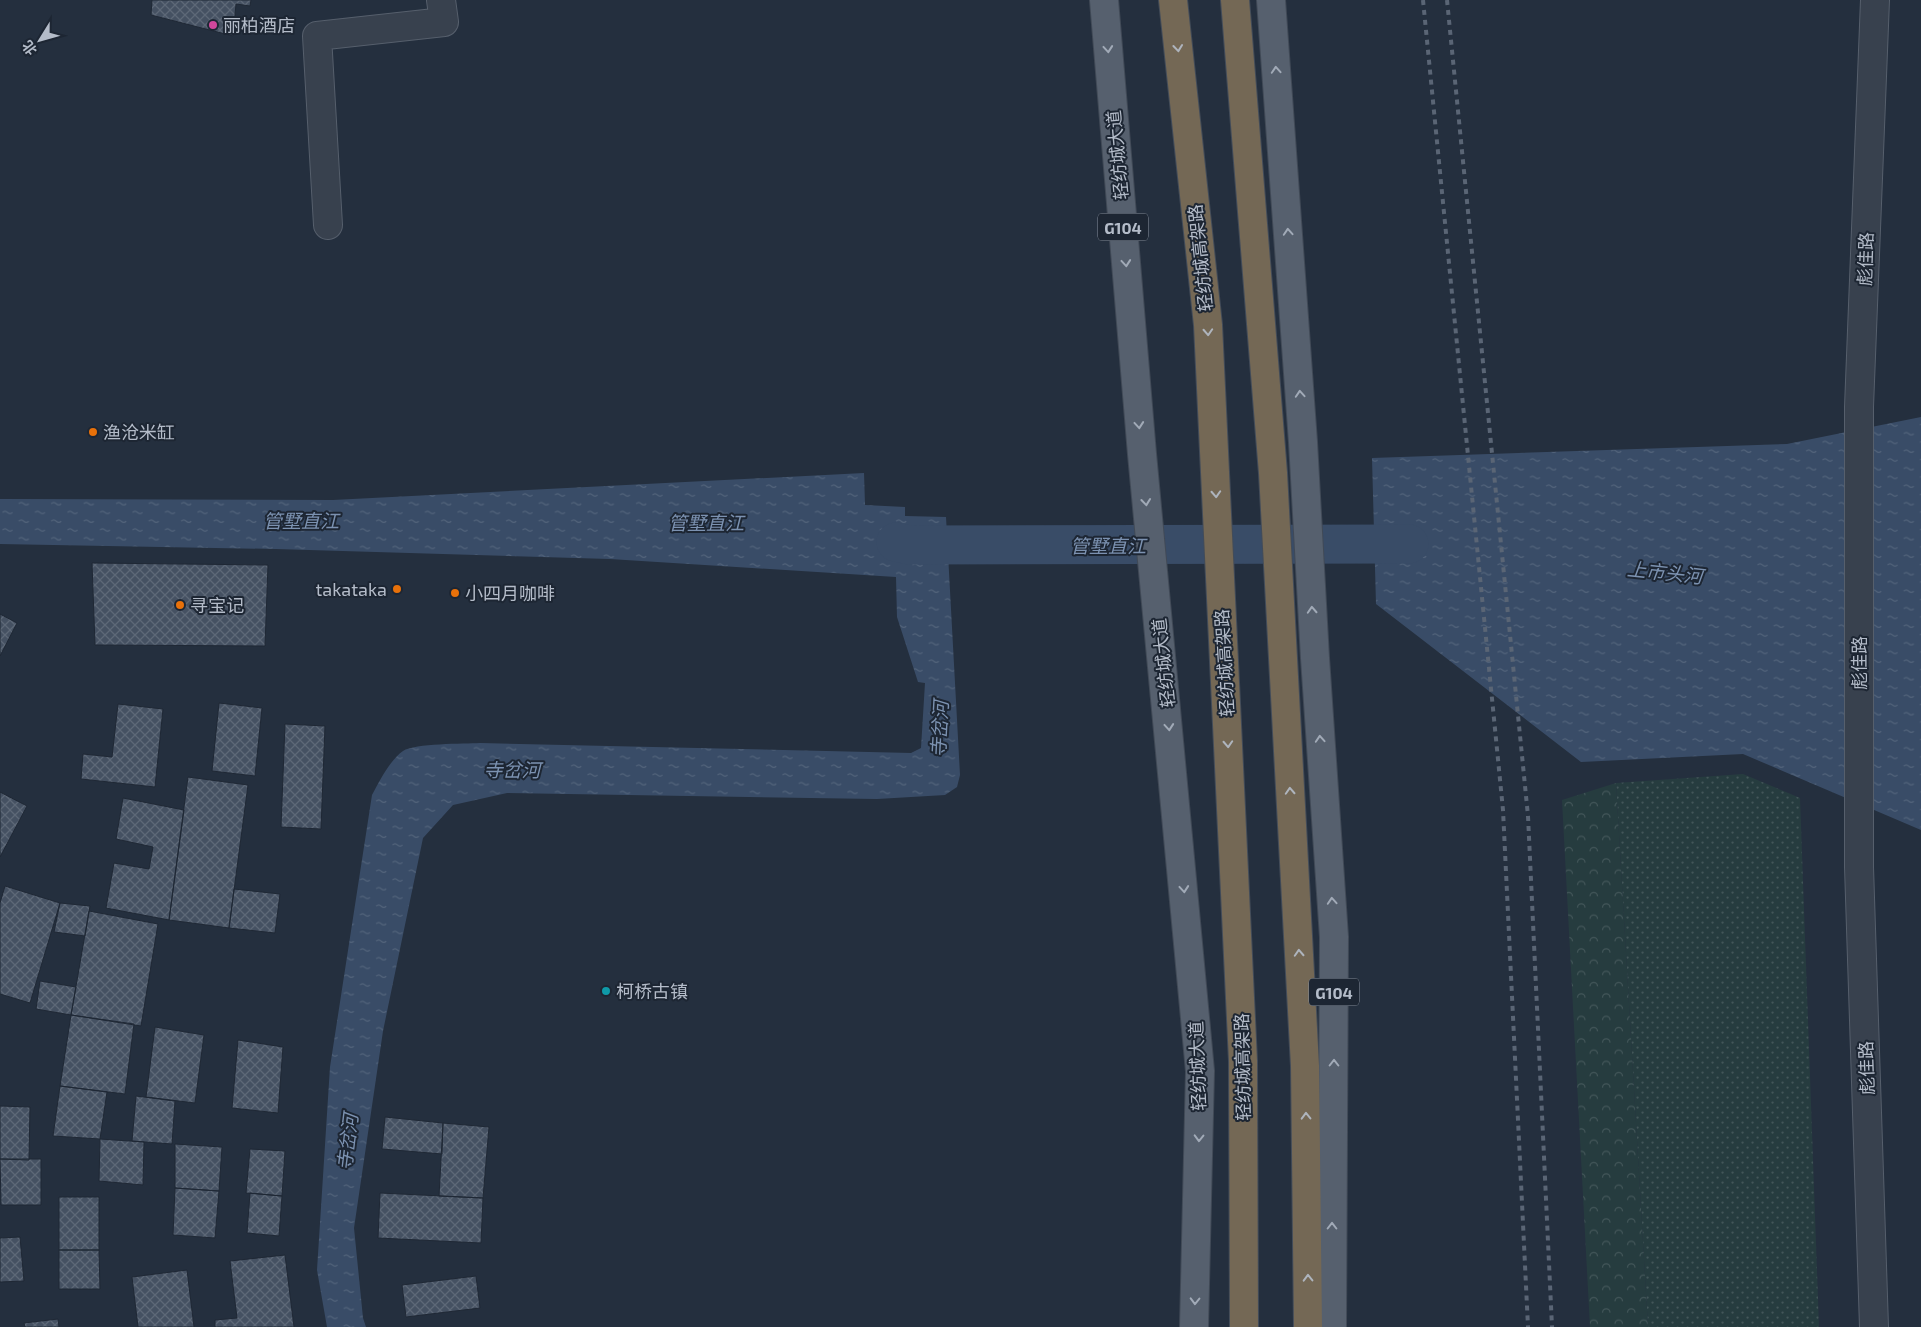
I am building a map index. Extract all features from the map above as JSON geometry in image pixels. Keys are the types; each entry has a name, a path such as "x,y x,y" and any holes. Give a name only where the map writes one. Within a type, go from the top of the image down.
{"highway":[{"name":"轻纺城高架路","path":"1173,0 1208,325 1243,1061 1244,1327"},
{"path":"1235,0 1273,473 1305,1066 1308,1327"}],"main road":[{"name":"轻纺城大道","path":"1104,0 1142,454 1200,1071 1194,1327"},
{"name":"G104","path":"1271,0 1303,442 1315,658 1334,937 1332,1327"}],"street":[{"path":"328,225 317,36 444,22 440,0"},
{"name":"彪佳路","path":"1874,1327 1859,867 1859,407 1876,0"}],"green space":[{"path":"1743,774 1800,798 1819,1327 1648,1327 1616,783"},
{"path":"1616,783 1648,1327 1590,1327 1562,800"}],"water":[{"name":"上市头河","path":"1921,417 1921,830 1743,754 1581,762 1376,604 1372,458 1787,444"},
{"name":"寺岔河","path":"864,473 865,505 905,507 905,516 946,517 960,775 957,787 945,795 877,799 507,793 453,805 423,838 383,1031 354,1228 363,1318 366,1327 327,1327 317,1270 330,1067 372,795 389,765 398,755 409,748 428,745 480,743 911,753 921,748 925,683 918,682 897,617 896,577 610,559 276,549 0,544 0,499 333,500"}],"building":[{"name":"丽柏酒店","path":"152,0 251,0 250,6 236,4 233,36 151,15"},
{"name":"寻宝记","path":"92,563 268,565 265,646 95,645"},
{"path":"0,614 17,623 0,656"},
{"path":"219,703 262,708 255,776 212,771"},
{"path":"118,704 163,709 155,787 81,779 83,754 112,757"},
{"path":"285,724 325,726 321,829 281,827"},
{"path":"188,777 248,785 229,928 169,920"},
{"path":"0,792 27,806 0,857"},
{"path":"123,798 184,810 169,920 106,908 114,863 149,869 153,847 116,839"},
{"path":"5,886 60,903 30,1003 0,994 0,903"},
{"path":"234,889 280,894 275,933 229,928"},
{"path":"60,903 90,906 85,936 54,932"},
{"path":"89,911 158,924 141,1026 71,1015"},
{"path":"40,981 76,987 71,1015 36,1009"},
{"path":"71,1015 134,1024 125,1094 60,1086"},
{"path":"155,1027 204,1035 195,1103 146,1097"},
{"path":"238,1040 283,1047 278,1113 232,1108"},
{"path":"60,1086 107,1092 100,1139 53,1136"},
{"path":"136,1096 175,1101 172,1144 132,1141"},
{"path":"0,1106 30,1107 29,1160 0,1159"},
{"path":"385,1117 443,1123 442,1154 382,1149"},
{"path":"443,1123 489,1127 483,1198 439,1196"},
{"path":"100,1139 144,1142 143,1185 99,1181"},
{"path":"175,1144 222,1147 219,1191 175,1188"},
{"path":"250,1149 285,1151 282,1196 246,1193"},
{"path":"0,1159 41,1159 41,1205 1,1205"},
{"path":"175,1188 219,1191 215,1238 173,1235"},
{"path":"250,1193 282,1196 279,1236 247,1233"},
{"path":"380,1193 483,1198 481,1243 378,1238"},
{"path":"59,1197 99,1197 99,1250 59,1250"},
{"path":"20,1237 24,1281 0,1282 0,1238"},
{"path":"59,1250 99,1250 100,1289 59,1289"},
{"path":"285,1255 294,1327 215,1327 215,1320 237,1318 230,1261"},
{"path":"187,1270 194,1327 138,1327 132,1277"},
{"path":"476,1276 480,1308 406,1317 402,1285"},
{"path":"58,1319 59,1327 25,1327 24,1323"}],"waterway":[{"name":"管墅直江","path":"896,542 909,545 1409,544"}],"railway":[{"path":"1423,0 1503,810 1528,1327"},
{"path":"1447,0 1528,816 1552,1327"}],"place":[{"name":"丽柏酒店","path":"213,25"},
{"name":"渔沧米缸","path":"93,432"},
{"name":"takataka","path":"397,589"},
{"name":"小四月咖啡","path":"455,593"},
{"name":"寻宝记","path":"180,605"},
{"name":"柯桥古镇","path":"606,991"}]}
